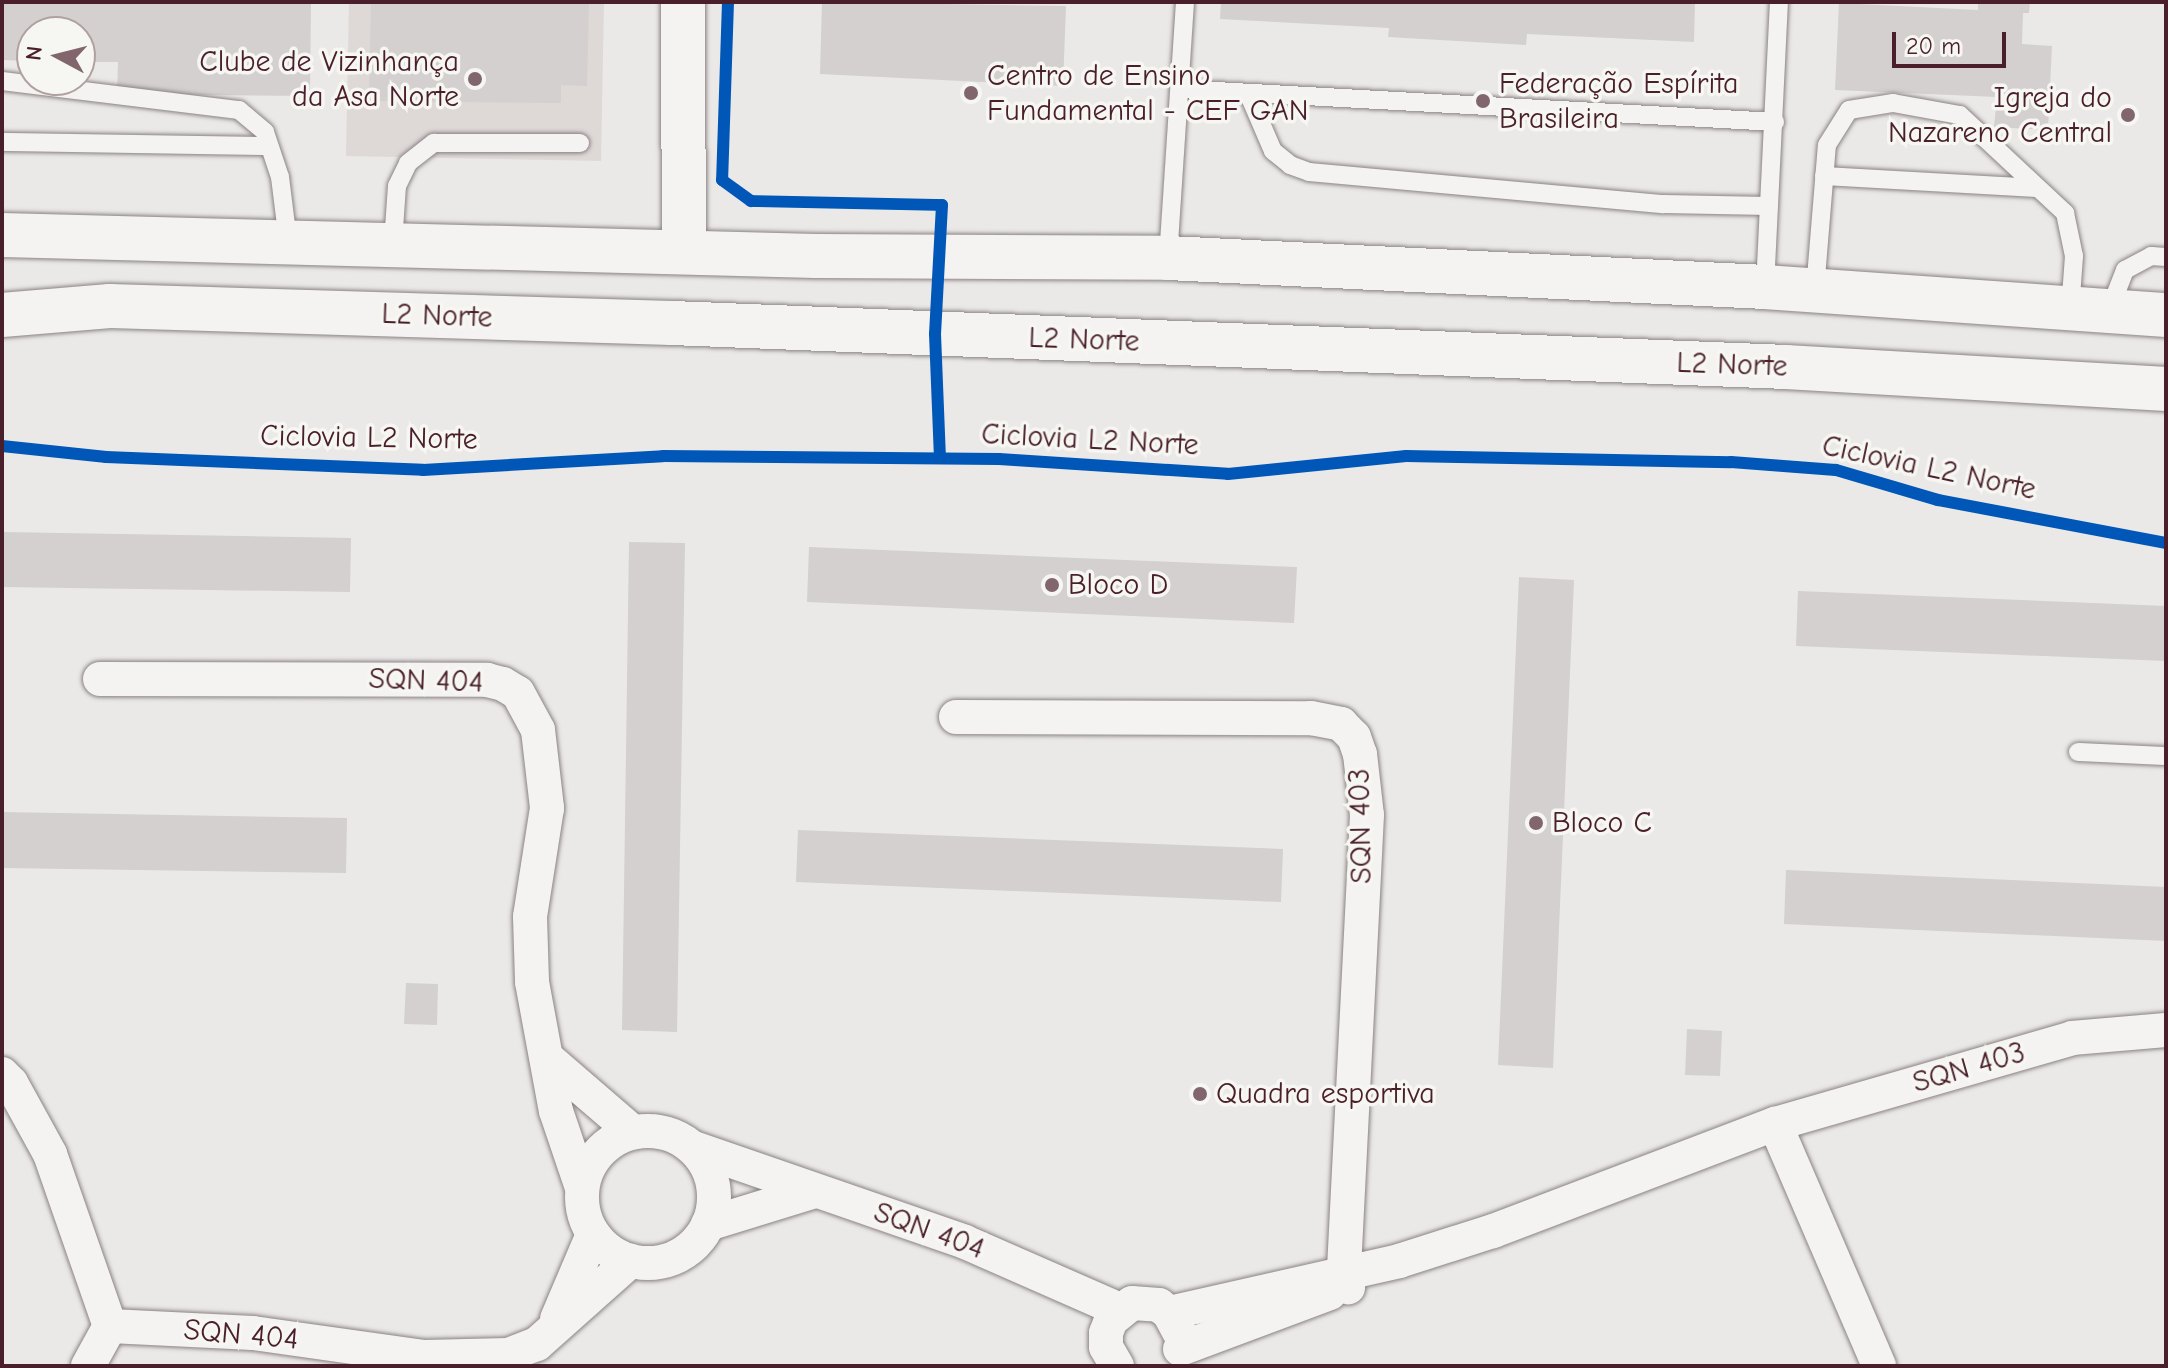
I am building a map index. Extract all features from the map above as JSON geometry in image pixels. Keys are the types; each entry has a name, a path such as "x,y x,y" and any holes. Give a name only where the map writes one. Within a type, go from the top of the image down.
{"main road":[{"path":"683,2 684,251"},
{"path":"2,235 684,251 1168,258 1765,287 2166,315"},
{"name":"L2 Norte","path":"2,315 110,306 672,323 1786,367 2166,389"}],"street":[{"name":"SQN 404","path":"100,679 487,680 518,693 538,730 547,808 530,917 532,982 556,1111 582,1188"},
{"name":"SQN 403","path":"956,717 1311,718 1341,724 1354,737 1360,754 1367,815 1346,1280"},
{"name":"SQN 403","path":"1175,1357 1346,1280 1493,1231 1775,1124 2072,1038 2166,1030"},
{"path":"548,1059 633,1132"},
{"path":"2,1074 11,1083 50,1154 110,1326 88,1366"},
{"path":"1775,1124 1879,1366"},
{"path":"654,1130 675,1136 694,1148 709,1171 714,1197 708,1224 695,1244 676,1257 653,1264 630,1261 609,1251 593,1234 583,1213 582,1188 591,1163 608,1143 633,1132 654,1130"},
{"name":"SQN 404","path":"694,1148 965,1242 1120,1310"},
{"path":"708,1224 815,1191"},
{"path":"553,1327 593,1234"},
{"name":"SQN 404","path":"110,1326 253,1333 424,1357 508,1355 537,1344 630,1261"},
{"name":"SQN 404","path":"1041,1274 1112,1360"},
{"name":"SQN 403","path":"1169,1313 1346,1280"},
{"path":"1112,1360 1111,1320 1120,1310 1146,1302 1169,1313 1177,1323 1175,1357"}],"lane":[{"path":"1168,258 1185,2"},
{"path":"1765,287 1779,2"},
{"path":"2,81 239,110 265,132 280,177 288,241"},
{"path":"1180,89 1775,122"},
{"path":"1248,93 1273,151 1290,165 1309,172 1664,204 1769,206"},
{"path":"1815,290 1827,145 1849,110 1893,103 1960,115 2065,213 2089,311"},
{"path":"2,142 269,146"},
{"path":"393,243 397,186 408,163 434,143 580,143"},
{"path":"1824,176 2037,188"},
{"path":"2089,311 2125,270 2151,256 2166,257"},
{"path":"2078,752 2166,756"}],"shaded area":[{"name":"Clube de Vizinhança da Asa Norte","path":"349,2 604,2 601,161 346,156"}],"building":[{"path":"2,2 311,2 310,96 117,94 118,62 96,62 96,16 16,16 16,60 2,60"},
{"path":"371,2 589,2 587,86 561,85 561,103 369,101"},
{"path":"822,2 1066,6 1063,86 820,74"},
{"path":"1221,2 1695,2 1694,42 1527,34 1526,45 1388,37 1389,28 1220,19"},
{"path":"1978,2 2030,2 2029,13 2023,13 2022,44 2052,46 2048,130 1994,127 1997,97 1835,90 1839,3 1978,10"},
{"path":"2,532 351,538 350,592 2,587"},
{"path":"629,542 685,543 677,1032 622,1030"},
{"name":"Bloco D","path":"809,547 1297,567 1294,623 807,602"},
{"name":"Bloco C","path":"1519,577 1574,580 1553,1068 1498,1065"},
{"path":"1798,591 2166,606 2166,661 1796,646"},
{"path":"2,812 347,818 346,873 2,868"},
{"path":"798,830 1283,849 1281,902 796,882"},
{"path":"1786,870 2166,887 2166,941 1784,924"},
{"path":"406,983 438,984 437,1025 404,1024"},
{"path":"1687,1029 1722,1031 1720,1076 1685,1075"}],"cycle path":[{"path":"728,2 722,180 751,201 942,205 935,334 940,458"},
{"name":"Ciclovia L2 Norte","path":"2,446 106,457 423,470 663,456 999,459 1228,474 1406,456 1731,462 1836,470 1938,500 2166,543"}],"place":[{"name":"Clube de Vizinhança da Asa Norte","path":"475,79"},
{"name":"Centro de Ensino Fundamental - CEF GAN","path":"971,93"},
{"name":"Federação Espírita Brasileira","path":"1483,101"},
{"name":"Igreja do Nazareno Central","path":"2128,115"},
{"name":"Bloco D","path":"1052,585"},
{"name":"Bloco C","path":"1536,823"},
{"name":"Quadra esportiva","path":"1200,1094"}]}
